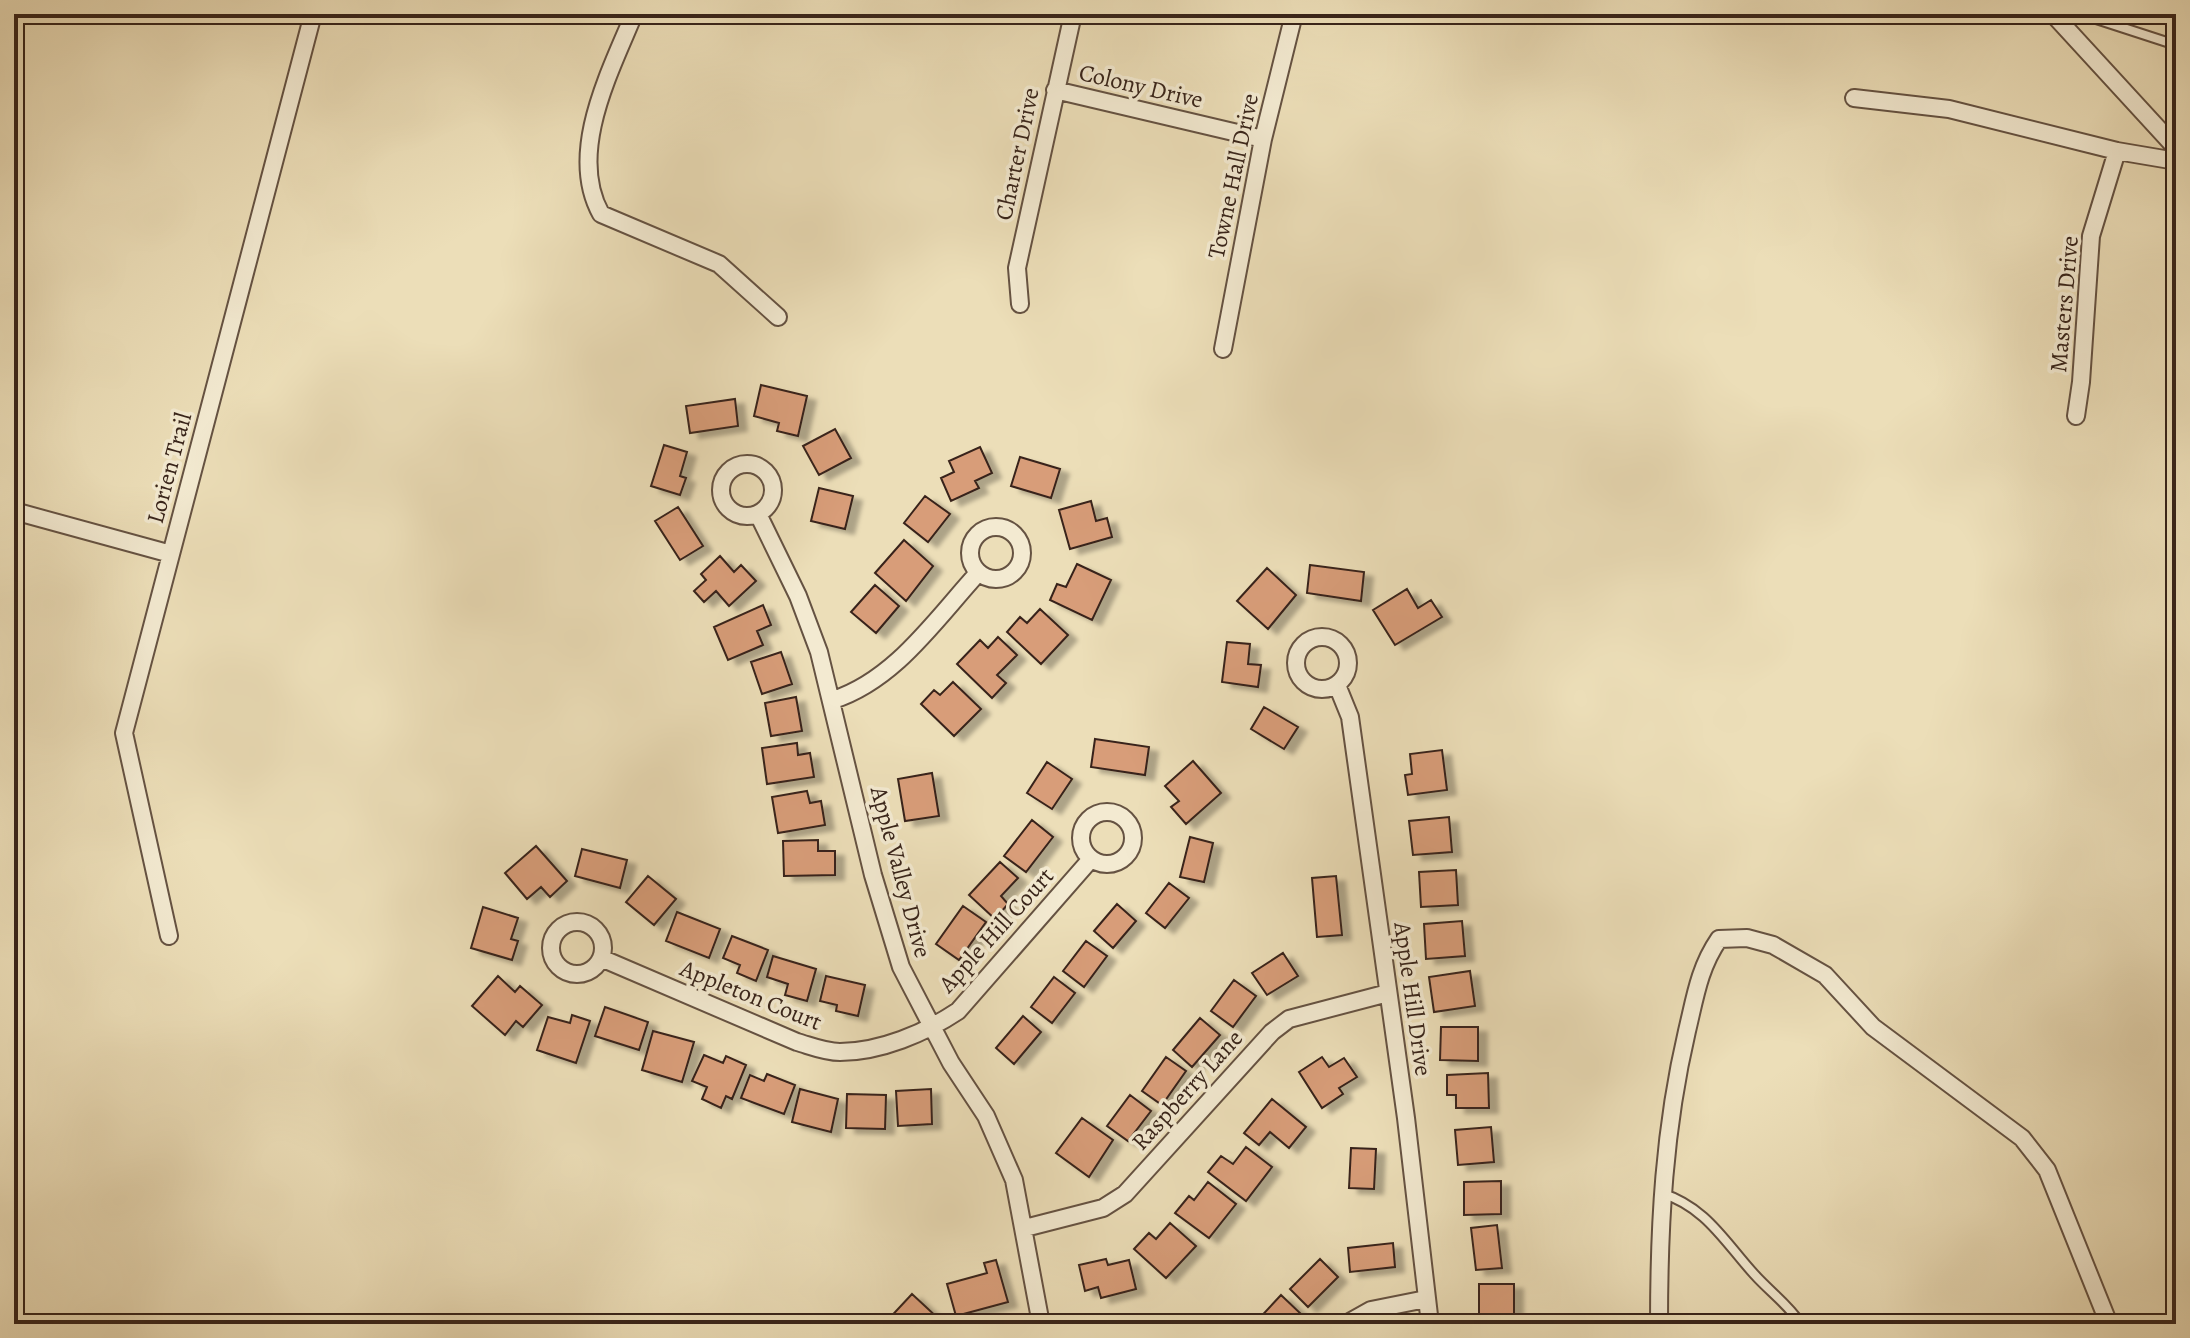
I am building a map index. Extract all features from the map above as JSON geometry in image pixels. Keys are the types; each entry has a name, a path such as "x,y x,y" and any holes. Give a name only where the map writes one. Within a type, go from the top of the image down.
{"street":[{"name":"Lorien Trail","path":"169,936 124,733 313,14"},
{"path":"634,14 592,133 588,165 591,196 601,214 719,264 778,317"},
{"name":"Charter Drive","path":"1020,304 1017,268 1073,14"},
{"name":"Towne Hall Drive","path":"1223,349 1263,139 1294,14"},
{"path":"2053,14 2176,148"},
{"name":"Colony Drive","path":"1055,90 1263,139"},
{"path":"1854,98 1949,109 2117,151 2176,161"},
{"name":"Masters Drive","path":"2076,416 2091,236 2117,151"},
{"path":"14,511 171,554"},
{"name":"Apple Valley Drive","path":"758,514 798,596 833,700 883,913 907,980 996,1137 1018,1192 1041,1324"},
{"path":"833,700 867,686 886,673 978,573"},
{"name":"Apple Hill Drive","path":"1337,685 1350,717 1430,1324"},
{"name":"Apple Hill Court","path":"932,1028 958,1011 1091,859"},
{"path":"1659,1324 1661,1192 1672,1094 1703,962 1719,939 1747,938 1773,945 1825,975 1873,1027 2022,1138 2047,1170 2109,1324"},
{"name":"Appleton Court","path":"601,958 759,1028 829,1051 864,1050 932,1028"},
{"name":"Raspberry Lane","path":"1025,1228 1103,1208 1125,1194 1272,1032 1289,1019 1388,993"},
{"path":"1346,1324 1371,1310 1426,1299"}],"lane":[{"path":"2065,14 2093,18 2176,45"},
{"path":"1661,1192 1682,1199 1717,1226 1753,1274 1790,1308 1801,1324"}],"building":[{"path":"761,385 807,396 798,436 777,431 779,423 754,416"},
{"path":"735,399 738,426 690,433 686,406"},
{"path":"835,429 851,458 819,475 803,446"},
{"path":"664,445 687,452 680,476 686,478 680,495 651,486"},
{"path":"980,447 992,473 975,481 979,488 951,501 941,478 954,472 949,461"},
{"path":"1020,457 1060,469 1051,498 1011,486"},
{"path":"819,488 853,496 845,529 811,521"},
{"path":"925,496 950,514 928,542 904,523"},
{"path":"1091,501 1096,521 1107,518 1112,537 1070,549 1059,510"},
{"path":"678,507 703,546 680,560 655,521"},
{"path":"904,540 933,566 906,601 875,573"},
{"path":"720,556 734,572 741,565 756,581 729,606 716,591 704,602 694,591 706,580 701,574"},
{"path":"1077,564 1111,580 1092,620 1050,600 1057,584 1066,587"},
{"path":"1310,565 1364,572 1361,601 1307,593"},
{"path":"1267,568 1296,595 1268,629 1237,601"},
{"path":"875,585 899,606 876,633 851,612"},
{"path":"1407,589 1418,608 1431,600 1442,617 1395,645 1373,610"},
{"path":"763,605 771,625 757,631 763,645 728,660 714,627"},
{"path":"1040,609 1068,635 1041,664 1007,632 1020,617 1027,623"},
{"path":"998,637 1017,655 997,675 1006,683 992,698 957,664 980,640 988,648"},
{"path":"1227,642 1250,644 1248,664 1261,665 1258,687 1222,682"},
{"path":"781,652 792,684 762,694 751,662"},
{"path":"953,682 981,709 954,736 921,704 934,690 940,695"},
{"path":"796,697 802,731 771,736 765,703"},
{"path":"1264,707 1298,727 1284,749 1251,729"},
{"path":"1095,739 1149,747 1145,775 1091,767"},
{"path":"797,743 798,755 810,753 814,777 767,784 762,748"},
{"path":"1442,750 1447,790 1408,795 1405,775 1412,774 1410,754"},
{"path":"1193,761 1221,793 1186,824 1171,807 1179,801 1165,786"},
{"path":"1047,762 1072,779 1052,809 1027,793"},
{"path":"932,773 939,816 905,821 898,779"},
{"path":"807,791 810,803 821,801 825,825 778,833 772,797"},
{"path":"1449,817 1452,852 1413,855 1409,821"},
{"path":"1032,820 1053,837 1026,872 1004,856"},
{"path":"1190,837 1213,843 1204,882 1180,877"},
{"path":"818,840 818,851 835,851 835,875 784,876 783,841"},
{"path":"536,846 567,881 550,897 541,887 527,899 505,873"},
{"path":"582,849 627,860 620,888 575,876"},
{"path":"1000,862 1018,878 1001,896 1008,904 995,919 969,895"},
{"path":"1456,870 1458,905 1421,907 1419,872"},
{"path":"648,876 676,899 654,925 626,902"},
{"path":"1336,876 1342,935 1317,937 1312,878"},
{"path":"1169,883 1189,898 1165,928 1146,913"},
{"path":"1117,904 1136,921 1113,948 1094,931"},
{"path":"963,906 986,922 959,960 936,944"},
{"path":"483,907 518,918 511,939 518,941 512,960 471,948"},
{"path":"677,912 720,929 709,958 666,941"},
{"path":"1462,921 1465,956 1426,959 1424,924"},
{"path":"732,936 768,950 756,981 737,973 740,965 723,958"},
{"path":"1086,941 1107,956 1084,987 1063,971"},
{"path":"1283,953 1298,976 1267,995 1252,973"},
{"path":"773,956 816,969 807,1001 785,995 788,984 767,977"},
{"path":"1470,971 1475,1006 1434,1012 1429,977"},
{"path":"498,976 515,992 520,986 542,1005 523,1027 516,1021 505,1035 472,1006"},
{"path":"826,976 865,985 858,1016 836,1011 837,1005 820,1001"},
{"path":"1054,977 1075,993 1052,1023 1031,1007"},
{"path":"1234,980 1256,996 1233,1027 1211,1011"},
{"path":"605,1007 648,1022 639,1050 595,1036"},
{"path":"572,1015 590,1021 576,1063 537,1050 548,1017 570,1023"},
{"path":"1023,1016 1041,1032 1014,1064 996,1048"},
{"path":"1200,1018 1220,1035 1192,1067 1173,1050"},
{"path":"1441,1027 1478,1027 1478,1061 1440,1060"},
{"path":"653,1031 694,1042 682,1082 642,1070"},
{"path":"704,1055 723,1063 726,1056 746,1065 732,1099 726,1096 721,1108 702,1099 707,1087 692,1081"},
{"path":"1166,1057 1186,1071 1162,1105 1142,1091"},
{"path":"1322,1057 1329,1067 1344,1058 1357,1077 1339,1088 1343,1094 1322,1108 1299,1072"},
{"path":"1488,1073 1489,1108 1456,1108 1456,1095 1447,1095 1447,1075"},
{"path":"767,1074 795,1085 784,1114 741,1098 750,1075 764,1081"},
{"path":"800,1089 838,1099 831,1132 792,1122"},
{"path":"931,1089 932,1124 898,1126 896,1091"},
{"path":"847,1094 886,1095 885,1129 846,1128"},
{"path":"1130,1095 1151,1111 1128,1141 1107,1126"},
{"path":"1272,1099 1306,1127 1289,1148 1270,1132 1259,1145 1244,1133"},
{"path":"1082,1118 1113,1140 1089,1177 1056,1153"},
{"path":"1491,1127 1494,1162 1458,1165 1455,1130"},
{"path":"1246,1147 1272,1167 1246,1201 1208,1172 1221,1156 1233,1164"},
{"path":"1351,1148 1376,1149 1374,1189 1349,1188"},
{"path":"1501,1181 1501,1214 1464,1215 1464,1182"},
{"path":"1208,1182 1236,1204 1209,1238 1175,1213 1189,1196 1194,1200"},
{"path":"1170,1223 1196,1246 1166,1278 1134,1249 1149,1233 1156,1239"},
{"path":"1497,1225 1502,1268 1476,1270 1471,1228"},
{"path":"1393,1243 1395,1267 1350,1272 1348,1248"},
{"path":"1106,1259 1108,1265 1129,1260 1136,1289 1101,1298 1098,1287 1085,1291 1079,1265"},
{"path":"1320,1259 1338,1277 1308,1307 1290,1289"},
{"path":"996,1260 1008,1302 956,1316 947,1284 987,1273 984,1263"},
{"path":"1479,1284 1514,1284 1514,1317 1479,1316"},
{"path":"912,1294 940,1320 936,1324 884,1324"},
{"path":"1281,1295 1301,1314 1292,1324 1254,1324"}]}
